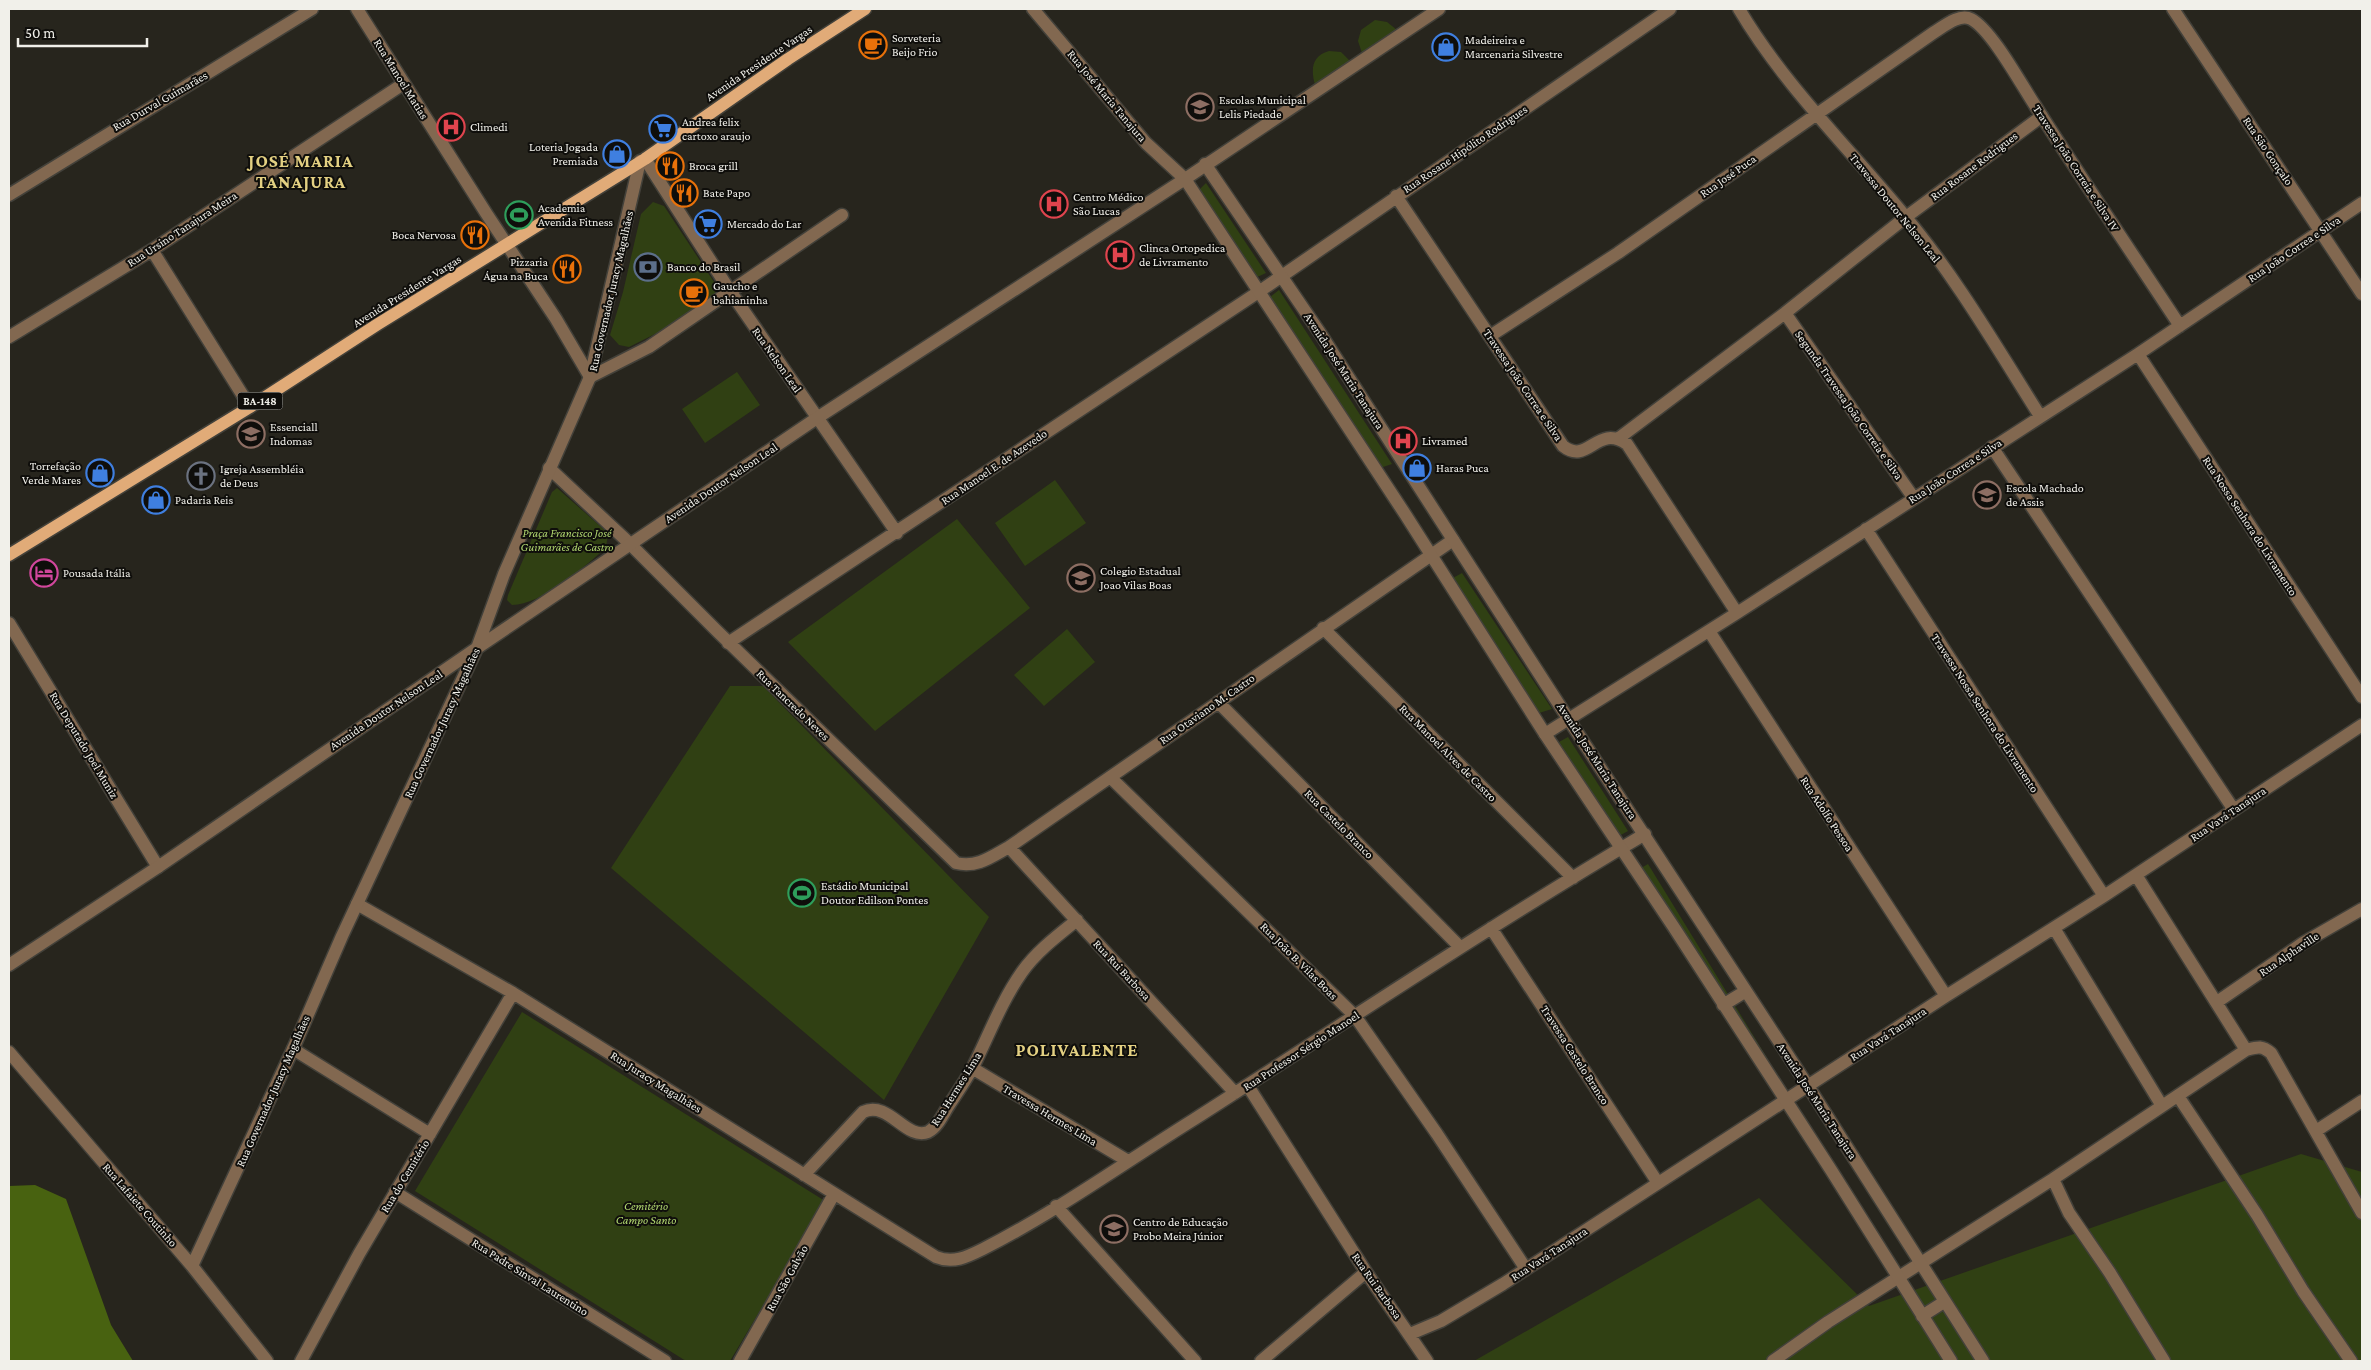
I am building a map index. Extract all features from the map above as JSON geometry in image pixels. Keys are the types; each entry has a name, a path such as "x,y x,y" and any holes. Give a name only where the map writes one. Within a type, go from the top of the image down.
{"main road":[{"name":"Avenida Presidente Vargas","path":"9,555 250,408 378,324 643,160 772,70 865,9"}],"street":[{"name":"Rua Durval Guimarães","path":"9,195 312,9"},
{"name":"Rua Manoel Matias","path":"357,9 495,228 508,244 590,377"},
{"name":"Rua José Maria Tanajura","path":"1033,9 1146,143 1185,179"},
{"name":"Avenida Doutor Nelson Leal","path":"9,965 158,867 817,418 1185,179 1439,9"},
{"name":"Rua Rosane Hipólito Rodrigues","path":"1260,291 1670,9"},
{"name":"Travessa Doutor Nelson Leal","path":"1739,9 1779,69 1906,217 1950,276 2040,416"},
{"name":"Rua São Gonçalo","path":"2173,9 2322,230 2362,294"},
{"name":"Rua José Puca","path":"1490,336 1618,253 1933,33 1958,18 1965,17"},
{"name":"Travessa João Correia e Silva IV","path":"1965,17 1971,19 1988,36 2180,326"},
{"name":"Rua Ursino Tanajura Meira","path":"9,337 152,250 403,84"},
{"name":"Rua Rosane Rodrigues","path":"1620,438 1785,313 1906,217 2042,116"},
{"name":"Rua Nelson Leal","path":"643,160 730,291 897,533"},
{"name":"Rua Governador Juracy Magalhães","path":"192,1266 293,1049 357,904 477,648 504,574 590,377 643,160"},
{"name":"Avenida José Maria Tanajura","path":"1205,164 1282,275 1569,720 1645,834 1808,1086 1982,1361"},
{"name":"Avenida José Maria Tanajura","path":"1185,179 1260,291 1431,554 1545,734 1622,848 1786,1101 1951,1361"},
{"name":"Travessa João Correa e Silva","path":"1396,196 1554,433 1570,451 1583,450 1610,436 1620,438"},
{"name":"Rua João Correa e Silva","path":"1545,734 1737,614 1913,497 2138,354 2362,203"},
{"path":"590,377 649,347 842,215"},
{"path":"152,250 250,408"},
{"name":"Rua Manoel E. de Azevedo","path":"728,642 897,533 1260,291"},
{"name":"Segunda Travessa João Correia e Silva","path":"1785,313 1913,497"},
{"name":"Rua Nossa Senhora do Livramento","path":"2138,354 2362,697"},
{"path":"1620,438 1635,453 1737,614"},
{"path":"1992,446 2234,810"},
{"name":"Rua Tancredo Neves","path":"549,468 631,545 956,863"},
{"name":"Travessa Nossa Senhora do Livramento","path":"1866,529 2104,896"},
{"name":"Rua Otaviano M. Castro","path":"956,863 975,865 1009,847 1323,628 1454,540"},
{"name":"Rua Deputado Joel Muniz","path":"9,623 158,867"},
{"name":"Rua Manoel Alves de Castro","path":"1323,628 1573,878"},
{"name":"Rua Adolfo Pessoa","path":"1709,631 1946,996"},
{"name":"Rua Castelo Branco","path":"1218,702 1460,947"},
{"name":"Rua Vavá Tanajura","path":"1410,1334 1441,1321 1526,1269 1946,996 2104,896 2362,726"},
{"name":"Rua João B. Vilas Boas","path":"1110,776 1355,1016 1526,1269"},
{"name":"Rua Professor Sérgio Manoel","path":"954,1261 983,1249 1056,1206 1248,1086 1460,947 1645,834"},
{"name":"Rua Rui Barbosa","path":"1009,847 1235,1093"},
{"path":"2136,875 2246,1050"},
{"name":"Rua Juracy Magalhães","path":"357,904 512,993 936,1257 945,1261 954,1261"},
{"name":"Rua Alphaville","path":"2217,1002 2303,943 2362,909"},
{"name":"Rua Hermes Lima","path":"804,1175 863,1112 868,1110 878,1109 915,1132 923,1133 935,1127 972,1068 1007,996 1022,972 1033,958 1077,920"},
{"name":"Travessa Castelo Branco","path":"1491,928 1658,1183"},
{"path":"2054,928 2162,1106"},
{"path":"1723,1005 1746,991"},
{"name":"Rua do Cemitério","path":"301,1361 338,1291 512,993"},
{"path":"1773,1361 1828,1322 2052,1179 2246,1050 2264,1047 2271,1053 2362,1213"},
{"path":"293,1049 430,1134"},
{"name":"Rua Lafaiete Coutinho","path":"9,1052 192,1266 267,1361"},
{"name":"Travessa Hermes Lima","path":"972,1068 1128,1161"},
{"name":"Rua Rui Barbosa","path":"1248,1086 1366,1272 1427,1361"},
{"path":"2178,1096 2257,1215 2303,1291 2351,1361"},
{"path":"2316,1131 2362,1101"},
{"path":"2052,1179 2069,1213 2110,1273 2164,1361"},
{"name":"Rua Padre Sinval Laurentino","path":"395,1192 665,1361"},
{"name":"Rua São Galvão","path":"740,1361 834,1194"},
{"path":"1056,1206 1195,1361"},
{"path":"1261,1361 1366,1272"},
{"path":"1922,1316 1944,1302"}],"green space":[{"path":"1375,20 1387,22 1397,30 1362,53 1358,41 1361,30"},
{"path":"1329,51 1341,52 1350,61 1315,85 1314,64 1319,56"},
{"path":"1206,183 1266,273 1255,278 1198,191"},
{"path":"653,202 664,206 718,288 713,296 663,330 629,347 619,345 610,335 623,292 641,214"},
{"path":"1279,290 1392,464 1383,467 1379,472 1270,297"},
{"path":"737,372 760,405 705,443 682,409"},
{"path":"1055,480 1086,523 1025,566 995,523"},
{"name":"Praça Francisco José Guimarães de Castro","path":"557,488 608,533 606,548 575,574 549,592 536,599 512,605 507,600 508,595 552,492"},
{"path":"957,519 1030,608 875,731 788,642"},
{"path":"1462,573 1552,709 1539,713 1451,579"},
{"path":"1067,629 1095,662 1044,706 1014,675"},
{"name":"Estádio Municipal Doutor Edilson Pontes","path":"730,686 763,686 989,917 884,1100 611,868"},
{"path":"1568,737 1628,831 1619,836 1559,742"},
{"path":"1648,864 1769,1061 1763,1064 1641,868"},
{"name":"Cemitério Campo Santo","path":"522,1012 825,1201 730,1361 686,1361 415,1191"},
{"path":"2301,1154 2362,1172 2362,1361 1474,1361 1759,1198 1869,1306"},
{"path":"35,1185 66,1199 111,1325 133,1361 9,1361 9,1186"}],"place":[{"name":"Sorveteria Beijo Frio","path":"873,45"},
{"name":"Madeireira e Marcenaria Silvestre","path":"1446,47"},
{"name":"Escolas Municipal Lelis Piedade","path":"1200,107"},
{"name":"Climedi","path":"451,127"},
{"name":"Andrea felix cartoxo araujo","path":"663,129"},
{"name":"Loteria Jogada Premiada","path":"617,154"},
{"name":"Broca grill","path":"670,166"},
{"name":"Bate Papo","path":"684,193"},
{"name":"Centro Médico São Lucas","path":"1054,204"},
{"name":"Academia Avenida Fitness","path":"519,215"},
{"name":"Mercado do Lar","path":"708,224"},
{"name":"Boca Nervosa","path":"475,235"},
{"name":"Clinca Ortopedica de Livramento","path":"1120,255"},
{"name":"Banco do Brasil","path":"648,267"},
{"name":"Pizzaria Água na Buca","path":"567,269"},
{"name":"Gaucho e bahianinha","path":"694,293"},
{"name":"Essenciall Indomas","path":"251,434"},
{"name":"Livramed","path":"1403,441"},
{"name":"Haras Puca","path":"1417,468"},
{"name":"Torrefação Verde Mares","path":"100,473"},
{"name":"Igreja Assembléia de Deus","path":"201,476"},
{"name":"Escola Machado de Assis","path":"1987,495"},
{"name":"Padaria Reis","path":"156,500"},
{"name":"Pousada Itália","path":"44,573"},
{"name":"Colegio Estadual Joao Vilas Boas","path":"1081,578"},
{"name":"Estádio Municipal Doutor Edilson Pontes","path":"802,893"},
{"name":"Centro de Educação Probo Meira Júnior","path":"1114,1229"}],"district":[{"name":"JOSÉ MARIA TANAJURA","path":"301,171"},
{"name":"POLIVALENTE","path":"1077,1050"}]}
